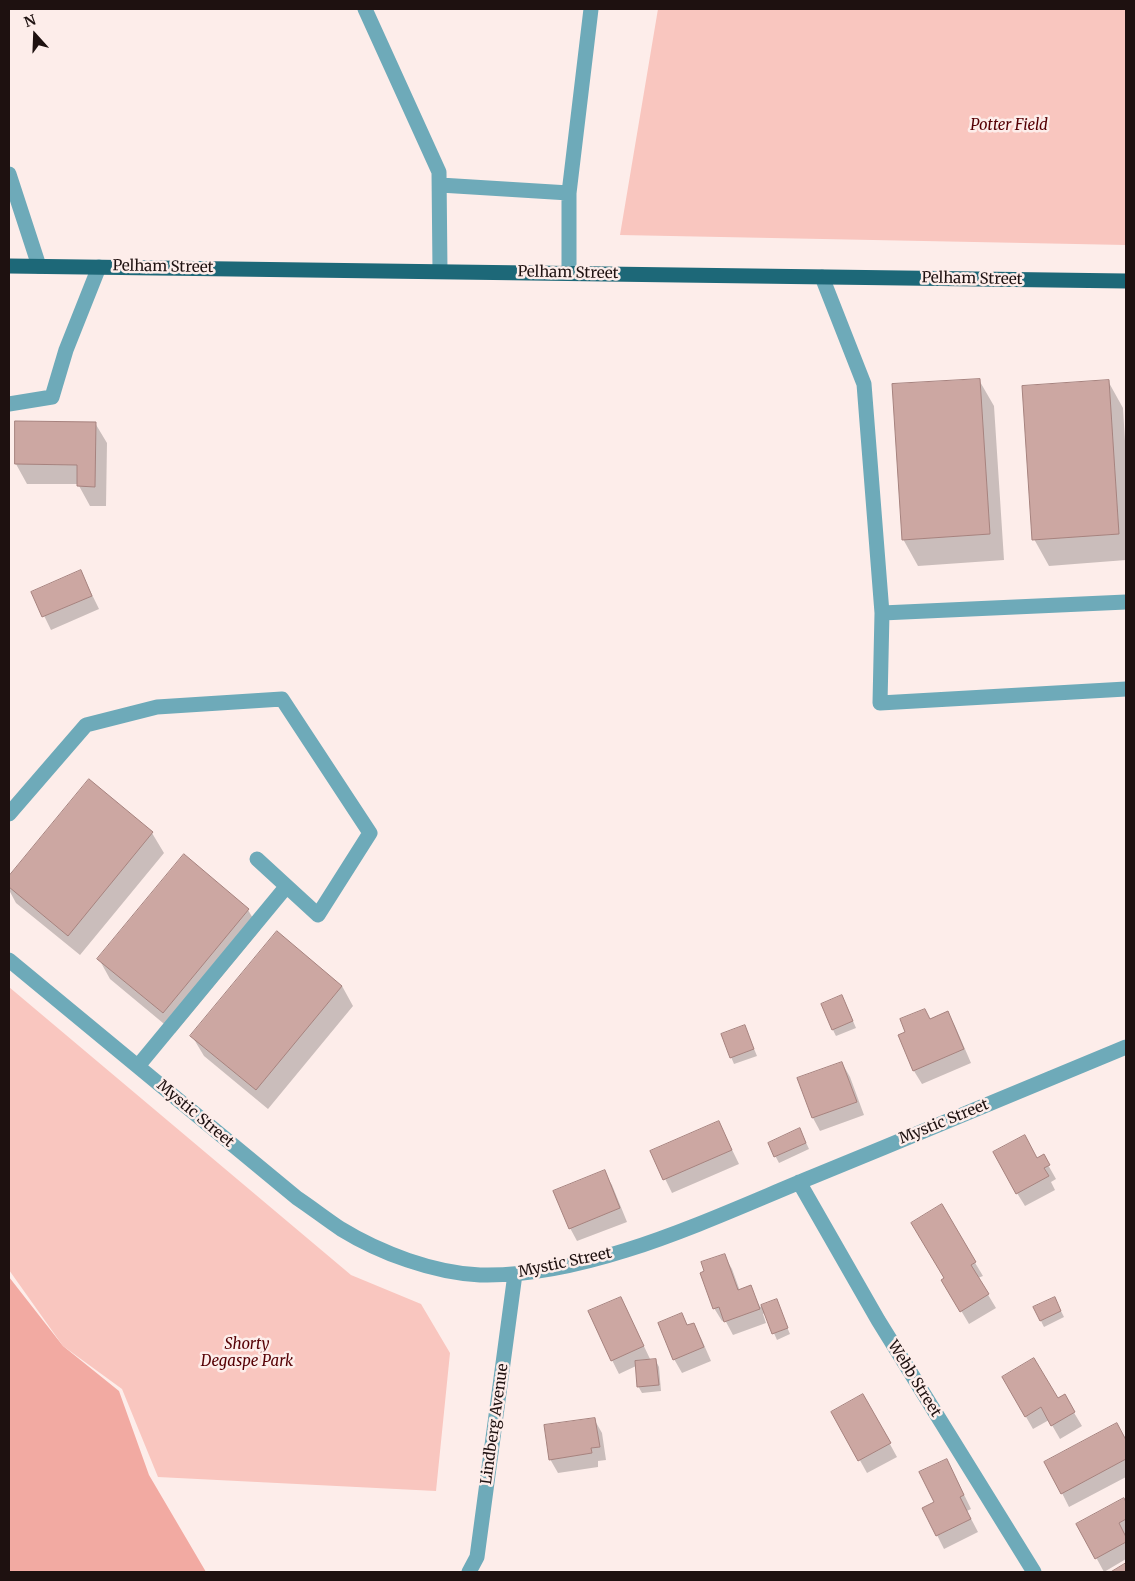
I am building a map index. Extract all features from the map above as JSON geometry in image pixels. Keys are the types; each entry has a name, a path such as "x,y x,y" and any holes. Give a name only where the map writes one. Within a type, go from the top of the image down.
{"main road":[{"name":"Pelham Street","path":"9,266 1126,281"}],"street":[{"path":"366,9 439,172 440,271"},
{"path":"569,273 569,193 592,9"},
{"path":"9,178 39,266"},
{"path":"440,186 569,193"},
{"path":"9,404 52,397 66,350 99,267"},
{"path":"822,276 864,384 882,613 880,703 1126,689"},
{"path":"882,613 1126,602"},
{"path":"9,814 86,725 157,707 282,699 370,833 318,915 256,859"},
{"path":"138,1066 286,887"},
{"name":"Mystic Street","path":"9,960 297,1198 340,1228 367,1244 421,1265 478,1275 514,1274 558,1268 646,1243 1126,1047"},
{"name":"Webb Street","path":"799,1182 878,1320 1034,1572"},
{"name":"Lindberg Avenue","path":"469,1572 477,1557 514,1274"}],"green space":[{"name":"Potter Field","path":"658,9 1126,9 1126,245 620,235"},
{"name":"Shorty Degaspe Park","path":"9,987 351,1275 421,1304 450,1353 436,1491 158,1477 122,1389 63,1346 9,1270"}],"shaded area":[{"path":"9,1277 63,1346 119,1391 149,1475 206,1572 9,1572"}],"building":[{"path":"980,379 990,534 902,540 892,384"},
{"path":"1109,380 1119,534 1032,540 1022,386"},
{"path":"15,421 96,422 95,487 77,486 77,465 15,464"},
{"path":"81,570 92,596 42,617 31,592"},
{"path":"89,779 153,832 68,936 9,887 9,876"},
{"path":"184,854 249,909 163,1013 97,959"},
{"path":"277,931 342,986 256,1090 190,1036"},
{"path":"842,995 853,1021 832,1030 821,1004"},
{"path":"925,1009 930,1019 948,1011 964,1049 913,1071 898,1035 905,1032 900,1019"},
{"path":"745,1025 754,1049 730,1058 721,1034"},
{"path":"842,1062 857,1102 812,1118 797,1078"},
{"path":"719,1121 732,1150 663,1180 650,1151"},
{"path":"800,1128 806,1143 774,1157 768,1143"},
{"path":"1025,1135 1037,1158 1044,1154 1050,1165 1044,1168 1049,1176 1016,1194 993,1152"},
{"path":"605,1170 620,1208 569,1229 553,1191"},
{"path":"942,1204 976,1262 971,1265 989,1294 960,1312 941,1280 944,1278 911,1223"},
{"path":"725,1254 738,1290 751,1285 760,1309 724,1322 719,1307 713,1309 700,1273 704,1271 701,1262"},
{"path":"621,1297 644,1346 611,1361 588,1311"},
{"path":"1055,1297 1061,1311 1040,1321 1033,1307"},
{"path":"777,1299 788,1328 772,1334 761,1305"},
{"path":"682,1313 687,1325 694,1323 704,1347 673,1360 658,1323"},
{"path":"1034,1358 1058,1398 1065,1394 1075,1412 1051,1426 1041,1407 1025,1417 1002,1377"},
{"path":"656,1359 659,1385 637,1387 635,1361"},
{"path":"863,1394 891,1443 858,1461 831,1412"},
{"path":"595,1418 600,1447 591,1448 592,1453 549,1460 544,1425"},
{"path":"1117,1423 1126,1440 1126,1459 1061,1494 1044,1462"},
{"path":"947,1459 964,1495 960,1497 971,1519 936,1536 922,1508 934,1502 919,1472"},
{"path":"1124,1498 1126,1502 1126,1519 1119,1523 1126,1537 1126,1542 1095,1559 1076,1524"},
{"path":"1126,1563 1126,1572 1111,1572"}]}
